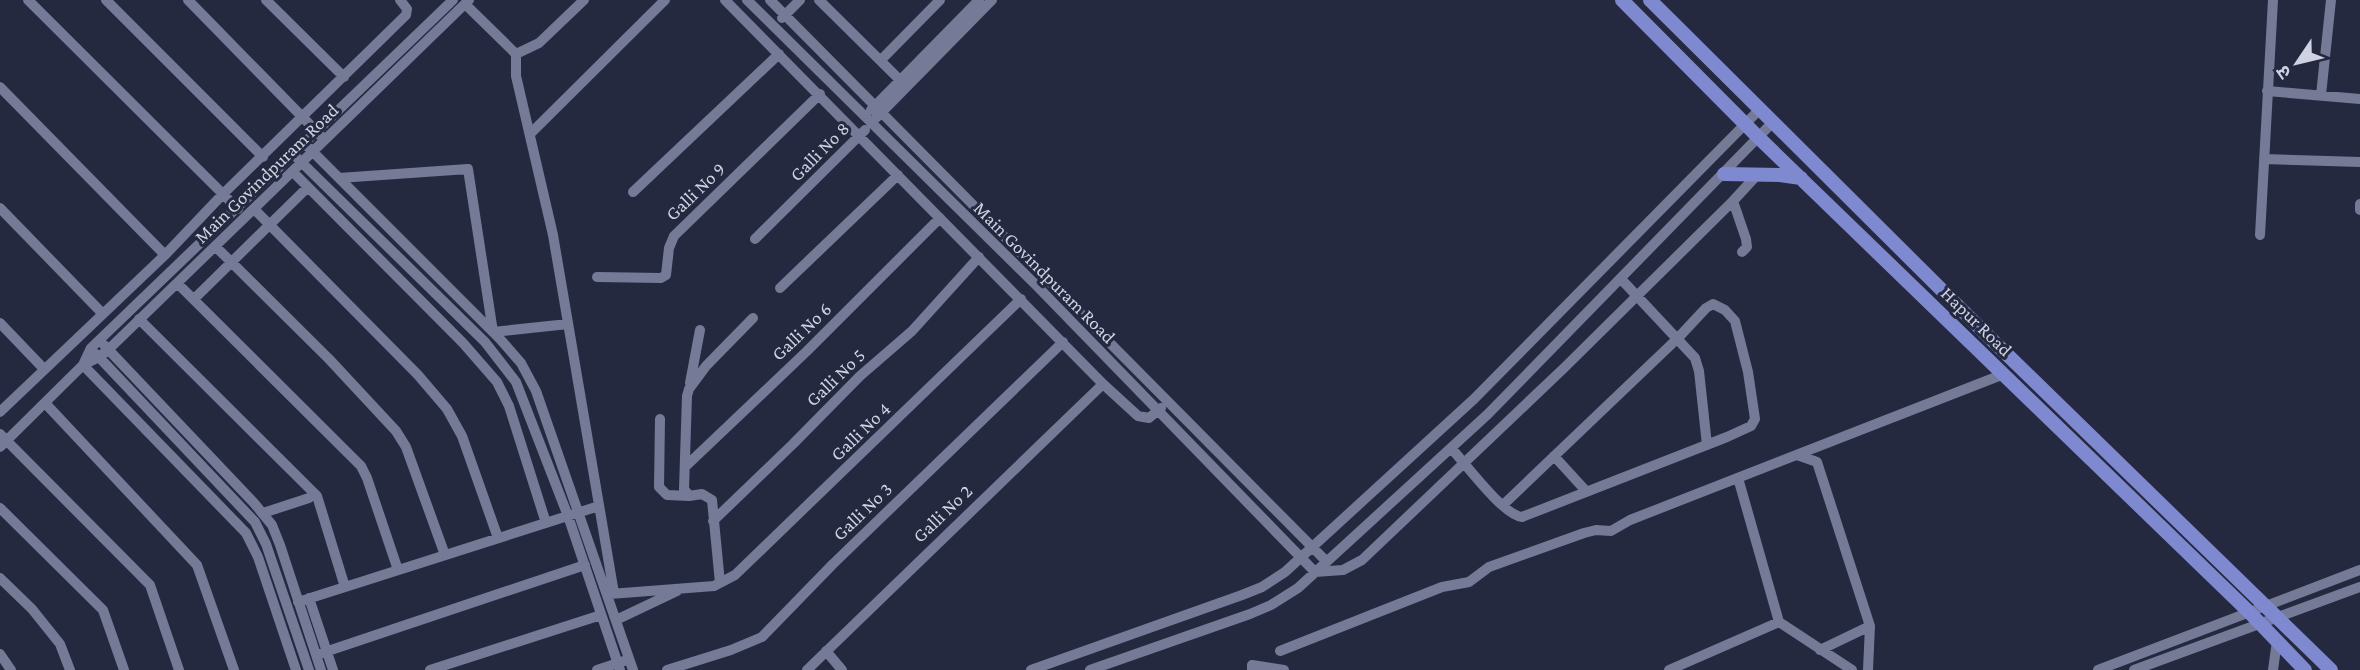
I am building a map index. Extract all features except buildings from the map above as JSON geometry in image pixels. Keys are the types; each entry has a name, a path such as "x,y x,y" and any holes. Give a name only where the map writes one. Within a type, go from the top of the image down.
{"main road":[{"name":"Hapur Road","path":"1622,0 1759,138 2248,611 2305,670"},
{"name":"Hapur Road","path":"1650,0 1987,335 2331,670"},
{"path":"1724,174 1801,178"}],"street":[{"path":"28,0 238,209"},
{"path":"106,0 263,157"},
{"path":"188,0 321,136"},
{"path":"266,0 344,77"},
{"path":"0,412 165,255 223,194 406,15 407,9 400,0"},
{"name":"Main Govindpuram Road","path":"2,441 83,365 95,344 238,209 298,159 453,0"},
{"path":"516,54 539,43 584,0"},
{"path":"530,134 665,0"},
{"path":"725,0 1103,384 1138,416 1149,418 1168,401"},
{"name":"Main Govindpuram Road","path":"747,0 1018,268 1315,572"},
{"name":"Main Govindpuram Road","path":"770,0 1326,561"},
{"path":"773,26 800,0"},
{"path":"819,0 905,84"},
{"path":"881,60 940,0"},
{"path":"905,84 979,0"},
{"path":"905,84 992,0"},
{"path":"2260,235 2273,0"},
{"path":"2321,94 2331,0"},
{"path":"467,2 516,54 516,76 553,235 599,506 611,594 616,620 631,665 597,670"},
{"name":"Main Govindpuram Road","path":"321,136 467,2"},
{"path":"633,192 779,54"},
{"name":"Galli No 8","path":"755,239 860,135 868,120 905,84"},
{"path":"0,87 165,255"},
{"path":"2267,91 2360,99"},
{"name":"Galli No 9","path":"597,277 661,278 666,275 669,248 674,236 820,94"},
{"path":"1031,670 1187,616 1262,587 1285,572 1474,399 1760,109"},
{"path":"1090,670 1194,635 1271,605 1298,588 1488,414 1773,122"},
{"path":"309,148 521,363 532,381 611,594"},
{"path":"298,159 485,342 506,368 525,400 568,516 618,667"},
{"name":"Main Govindpuram Road","path":"83,365 109,349 293,172 298,159"},
{"path":"2263,159 2360,162"},
{"path":"339,178 468,169 493,332"},
{"path":"293,172 463,343 497,382 509,406 547,523"},
{"path":"1315,572 1343,570 1356,565 1564,368 1757,174"},
{"path":"780,288 898,175"},
{"path":"194,299 308,187"},
{"path":"1733,201 1746,239 1746,247 1742,252"},
{"path":"2360,204 2360,210"},
{"path":"0,208 102,313"},
{"path":"254,209 418,375 447,409 462,436 498,538"},
{"name":"Galli No 6","path":"685,467 807,351 940,218"},
{"path":"215,246 330,359 396,431 406,447 445,555"},
{"name":"Galli No 5","path":"713,521 860,376 912,331 979,257"},
{"path":"1620,279 1691,352 1699,371 1707,444"},
{"path":"177,283 360,466 367,478 398,570"},
{"name":"Galli No 4","path":"720,583 735,575 1021,299"},
{"path":"1451,448 1503,505 1515,516 1522,517 1751,426 1755,419 1748,372 1735,321 1725,310 1713,304 1706,308 1503,505"},
{"path":"689,389 706,366 753,318"},
{"path":"139,320 317,496 345,587"},
{"path":"0,323 44,369"},
{"path":"493,332 568,324"},
{"path":"688,496 684,489 687,396 700,330"},
{"name":"Galli No 3","path":"667,670 731,650 762,637 842,555 1063,342"},
{"path":"95,344 109,349 264,513 272,524 303,600 321,654 333,670"},
{"path":"95,344 99,357 255,522 266,544 309,670"},
{"path":"83,365 246,533 258,557 296,670"},
{"path":"1280,651 1442,587 1469,582 1489,567 1588,531 1611,531 1630,520 2004,374"},
{"name":"Galli No 2","path":"807,670 1103,384"},
{"path":"45,403 197,565 234,670"},
{"path":"595,595 720,583 709,496 667,495 659,487 660,419"},
{"path":"2,441 150,585 179,670"},
{"path":"1797,455 1817,462 1870,626 1868,670"},
{"path":"1554,456 1586,491"},
{"path":"1738,478 1779,622 1852,670"},
{"path":"264,513 309,498"},
{"path":"303,600 599,506"},
{"path":"0,508 103,610 124,670"},
{"path":"321,654 585,565"},
{"path":"2098,670 2360,570"},
{"path":"0,578 32,609 60,644 69,670"},
{"path":"2134,670 2360,587"},
{"path":"616,620 682,588"},
{"path":"430,670 601,615"},
{"path":"1669,670 1779,622"},
{"path":"1820,650 1870,626"},
{"path":"2273,670 2277,640"},
{"path":"825,651 842,670"},
{"path":"0,654 11,670"},
{"path":"321,654 321,670"},
{"path":"1252,670 1252,664 1284,670"}]}
